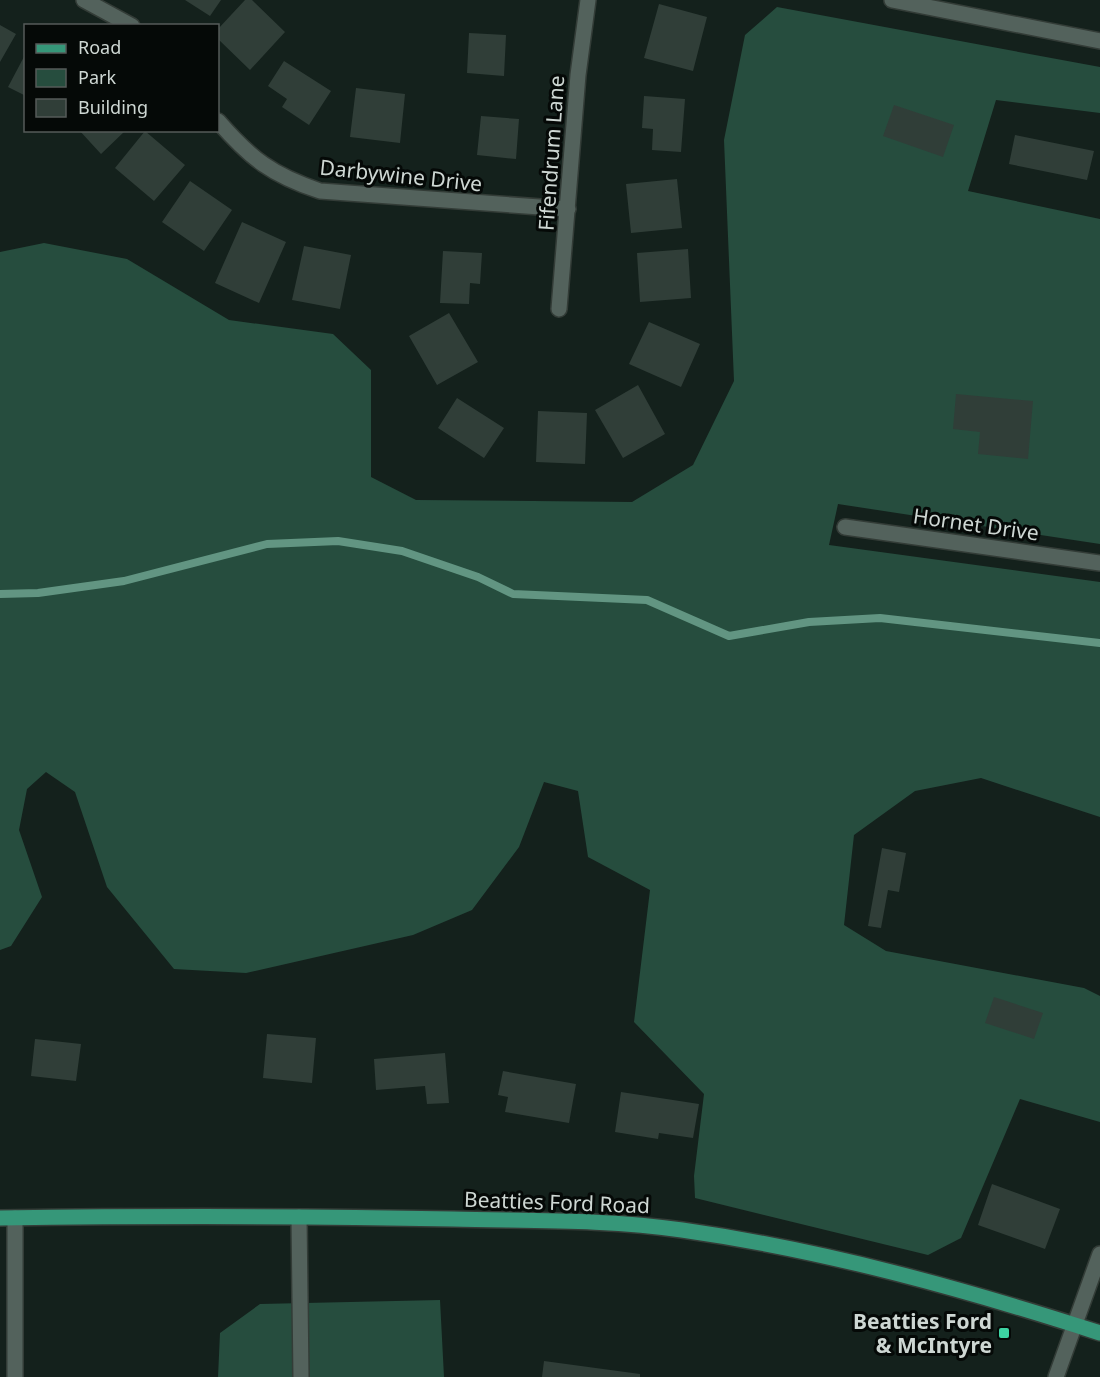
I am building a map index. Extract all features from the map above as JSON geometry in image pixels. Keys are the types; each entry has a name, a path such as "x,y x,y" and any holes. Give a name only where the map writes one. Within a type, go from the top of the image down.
{"main road":[{"name":"Beatties Ford Road","path":"7,1218 299,1217 621,1223 683,1230 802,1251 913,1278 1100,1333"}],"street":[{"path":"84,0 128,24"},
{"name":"Fifendrum Lane","path":"559,309 578,75 588,0"},
{"path":"892,0 1100,41"},
{"name":"Darbywine Drive","path":"219,122 259,163 284,179 320,191 568,209"},
{"name":"Hornet Drive","path":"845,527 1100,563"},
{"path":"299,1217 301,1377"},
{"path":"7,1218 15,1377"},
{"path":"1056,1377 1077,1325 1100,1254"}],"green space":[{"path":"777,7 1100,67 1100,113 996,100 968,191 1100,219 1100,544 838,504 829,545 1100,582 1100,817 981,778 915,791 854,835 844,925 886,951 1084,988 1100,996 1100,1122 1020,1099 961,1238 928,1255 695,1198 694,1176 704,1094 634,1022 650,890 588,857 578,791 544,782 519,847 472,910 413,935 246,973 174,969 107,887 75,792 46,772 27,789 19,830 42,897 11,946 0,950 0,252 44,243 127,259 229,320 333,334 371,370 371,477 416,500 632,502 693,465 734,381 724,140 745,35"},
{"path":"440,1300 444,1377 218,1377 220,1333 260,1304"}],"building":[{"path":"185,0 221,0 210,16"},
{"path":"245,0 252,0 285,32 250,70 219,40 219,28"},
{"path":"659,4 707,17 693,71 644,58"},
{"path":"0,25 16,34 0,62"},
{"path":"469,33 506,35 504,76 467,73"},
{"path":"24,57 24,95 8,87"},
{"path":"284,61 331,91 309,125 282,107 287,99 268,86"},
{"path":"356,88 405,94 400,143 350,137"},
{"path":"644,96 685,99 681,152 652,150 653,129 642,128"},
{"path":"894,105 954,125 943,157 883,136"},
{"path":"481,116 519,119 516,159 477,155"},
{"path":"81,132 124,132 101,154"},
{"path":"144,132 185,165 154,201 115,168"},
{"path":"1015,135 1094,151 1087,180 1009,164"},
{"path":"677,179 682,228 631,233 626,184"},
{"path":"190,181 232,210 204,251 162,222"},
{"path":"242,222 286,242 259,303 215,283"},
{"path":"304,246 351,255 340,309 292,300"},
{"path":"688,249 691,298 640,302 637,253"},
{"path":"443,251 482,253 480,284 470,283 469,304 440,303"},
{"path":"449,313 478,362 437,385 409,336"},
{"path":"649,322 700,344 681,387 629,364"},
{"path":"638,385 665,434 623,458 595,410"},
{"path":"956,394 1033,401 1028,459 978,454 980,432 953,429"},
{"path":"457,398 504,428 484,458 438,428"},
{"path":"538,411 587,413 585,464 536,462"},
{"path":"882,848 906,853 899,892 888,890 881,928 868,926"},
{"path":"994,997 1043,1013 1034,1039 985,1023"},
{"path":"267,1034 316,1038 312,1083 263,1078"},
{"path":"35,1039 81,1044 76,1081 31,1076"},
{"path":"445,1053 449,1103 427,1104 425,1086 376,1090 374,1059"},
{"path":"503,1071 576,1084 569,1123 505,1112 508,1097 498,1095"},
{"path":"621,1092 699,1104 693,1138 659,1133 658,1139 615,1132"},
{"path":"992,1184 1060,1209 1045,1249 978,1225"},
{"path":"544,1361 640,1374 640,1377 542,1377"}],"waterway":[{"path":"0,594 38,593 124,581 267,544 338,541 402,551 478,577 513,594 647,600 729,636 809,622 880,618 1100,643"}],"place":[{"name":"Beatties Ford & McIntyre","path":"1004,1333"}]}
